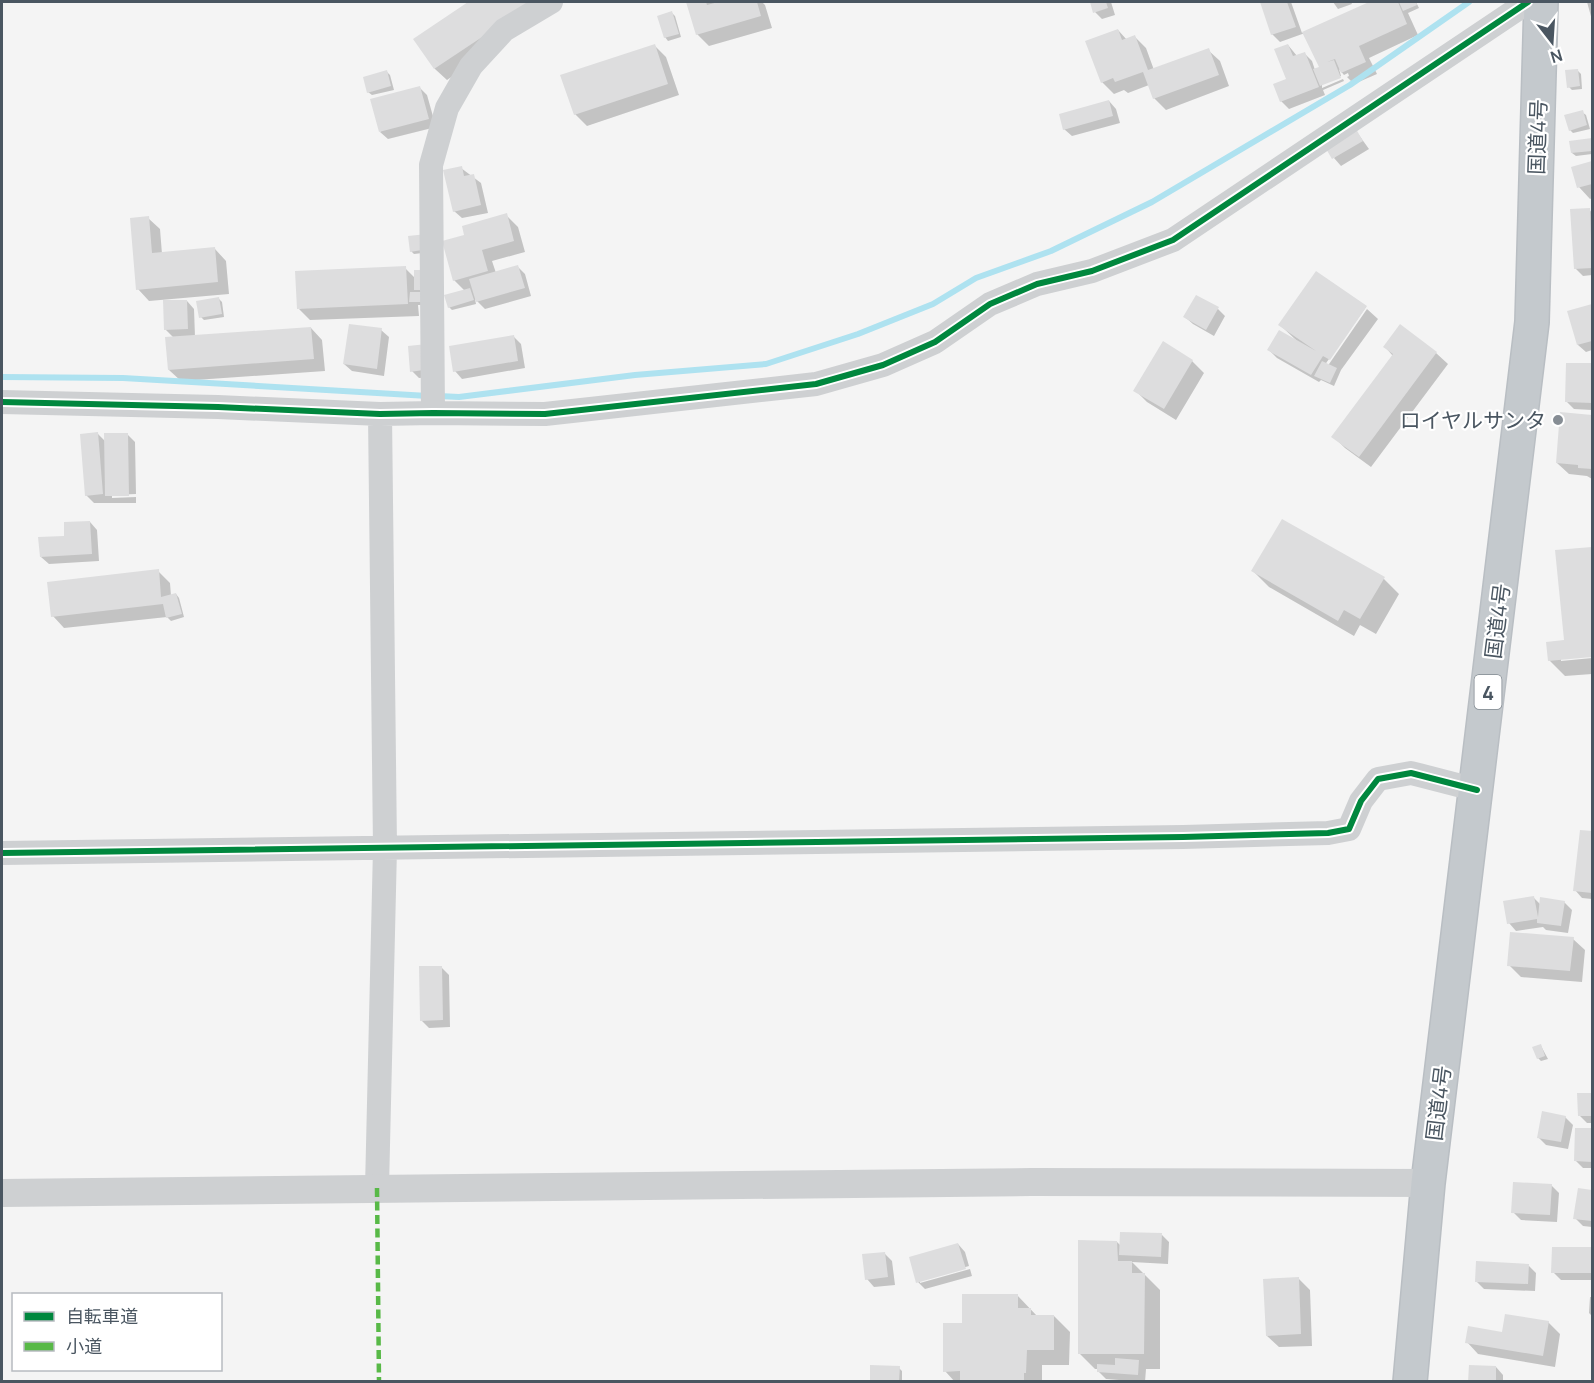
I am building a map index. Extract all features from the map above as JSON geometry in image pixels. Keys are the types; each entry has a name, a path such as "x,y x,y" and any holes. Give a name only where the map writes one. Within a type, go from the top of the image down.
{"highway":[{"name":"国道4号","path":"1410,1382 1428,1183 1532,322 1541,2"}],"street":[{"path":"433,400 431,165 447,108 471,66 504,30 551,2"},
{"path":"2,402 218,407 380,414 433,400 544,414 816,384 884,365 935,342 990,304 1037,284 1092,271 1173,240 1528,2"},
{"path":"377,1188 385,848 380,414"},
{"path":"2,853 1328,833 1349,828 1361,801 1378,779 1411,773 1477,790"},
{"path":"2,1193 1019,1182 1428,1183"}],"building":[{"path":"468,2 535,2 434,69 413,39"},
{"path":"686,2 706,2 707,5 718,2 757,2 761,16 696,35"},
{"path":"1090,2 1106,2 1108,8 1093,13"},
{"path":"1260,2 1287,2 1296,27 1271,35"},
{"path":"1369,2 1398,2 1407,24 1359,46 1366,62 1341,73 1335,59 1327,62 1334,60 1341,78 1320,86 1313,69 1319,67 1302,32"},
{"path":"1399,2 1416,2 1417,5 1403,11"},
{"path":"672,11 679,34 664,38 657,16"},
{"path":"1118,29 1122,40 1135,35 1148,70 1209,48 1219,75 1153,99 1143,72 1115,82 1113,78 1101,83 1085,41"},
{"path":"655,44 668,84 574,115 560,75"},
{"path":"1288,44 1293,56 1305,52 1319,87 1280,102 1273,84 1286,79 1274,49"},
{"path":"1578,69 1580,86 1567,88 1565,70"},
{"path":"387,70 391,86 367,93 363,77"},
{"path":"420,86 429,119 379,132 370,99"},
{"path":"1109,100 1113,116 1063,130 1059,114"},
{"path":"1583,110 1587,125 1569,131 1564,115"},
{"path":"1356,129 1363,141 1332,159 1325,147"},
{"path":"1592,138 1592,151 1571,153 1569,141"},
{"path":"1592,161 1592,184 1577,188 1571,167"},
{"path":"462,166 464,176 474,174 481,205 453,212 443,170"},
{"path":"1590,208 1592,268 1574,269 1570,209"},
{"path":"507,213 514,241 482,250 488,271 453,281 442,241 464,235 462,226"},
{"path":"149,216 152,253 215,247 218,282 136,290 130,218"},
{"path":"427,234 428,249 410,252 408,236"},
{"path":"518,265 525,288 476,302 469,279"},
{"path":"406,266 408,304 297,309 295,271"},
{"path":"414,270 430,270 429,290 414,290"},
{"path":"1316,271 1367,306 1330,360 1323,356 1311,375 1267,350 1279,330 1316,351 1278,325"},
{"path":"470,288 474,300 448,308 444,295"},
{"path":"410,292 427,292 427,302 409,302"},
{"path":"1196,295 1219,307 1206,330 1183,317"},
{"path":"219,297 222,314 199,318 196,301"},
{"path":"163,300 187,300 188,329 164,330"},
{"path":"1592,304 1592,341 1577,345 1567,311"},
{"path":"349,324 382,328 377,369 343,364"},
{"path":"1400,324 1437,352 1359,457 1331,437 1393,354 1383,347"},
{"path":"311,327 314,359 168,370 165,337"},
{"path":"514,335 518,361 453,372 449,346"},
{"path":"1163,341 1193,360 1164,409 1133,391"},
{"path":"427,344 430,369 410,372 408,346"},
{"path":"1322,361 1337,368 1330,383 1314,376"},
{"path":"1566,363 1592,363 1592,403 1565,402"},
{"path":"1560,412 1592,415 1592,469 1556,463"},
{"path":"98,432 103,494 85,496 80,434"},
{"path":"104,433 128,433 129,496 105,496"},
{"path":"1282,519 1385,577 1360,619 1344,610 1338,621 1251,571"},
{"path":"90,521 92,554 40,557 38,537 64,536 64,522"},
{"path":"1592,547 1592,657 1548,661 1546,642 1564,640 1555,550"},
{"path":"159,569 161,597 176,593 182,614 166,618 163,604 51,617 47,582"},
{"path":"1580,830 1592,831 1592,893 1573,891"},
{"path":"1534,896 1538,917 1540,897 1565,901 1561,926 1537,923 1537,919 1507,924 1503,901"},
{"path":"1510,932 1574,937 1570,971 1507,966"},
{"path":"419,966 442,966 443,1020 420,1021"},
{"path":"1541,1044 1545,1056 1537,1059 1532,1047"},
{"path":"1577,1093 1592,1093 1592,1116 1578,1116"},
{"path":"1542,1111 1566,1116 1561,1142 1537,1138"},
{"path":"1575,1128 1592,1128 1592,1162 1574,1161"},
{"path":"1513,1182 1552,1184 1550,1215 1511,1213"},
{"path":"1578,1188 1592,1190 1592,1221 1573,1219"},
{"path":"1120,1232 1162,1233 1161,1257 1119,1255"},
{"path":"1078,1240 1117,1241 1118,1261 1132,1261 1132,1273 1145,1273 1144,1354 1078,1354"},
{"path":"958,1243 966,1269 916,1283 909,1257"},
{"path":"1552,1247 1592,1247 1592,1273 1551,1273"},
{"path":"885,1252 888,1277 865,1280 862,1254"},
{"path":"1476,1261 1529,1264 1528,1284 1475,1282"},
{"path":"1299,1277 1301,1334 1266,1336 1263,1279"},
{"path":"962,1294 1018,1294 1018,1308 1031,1308 1031,1315 1054,1315 1054,1350 1027,1350 1024,1382 960,1382 960,1371 943,1372 943,1323 962,1323"},
{"path":"1505,1314 1549,1321 1543,1356 1465,1343 1468,1326 1502,1332"},
{"path":"1115,1358 1139,1360 1138,1375 1097,1372 1097,1364 1115,1365"},
{"path":"870,1365 900,1366 899,1382 870,1381"},
{"path":"1469,1365 1496,1366 1496,1382 1468,1382"}],"waterway":[{"path":"439,396 459,397 635,375 766,364 858,334 933,304 976,278 1051,251 1152,202 1350,85 1469,2"},
{"path":"2,377 123,378 428,396"}],"marked path":[{"path":"377,1188 379,1382"}],"cycle path":[{"path":"2,402 218,407 380,414 545,414 816,384 883,365 935,342 990,304 1037,284 1092,271 1173,240 1528,2"},
{"path":"2,853 1183,837 1328,833 1349,829 1361,801 1378,779 1411,773 1477,790"}],"place":[{"name":"ロイヤルサンタ","path":"1558,420"}]}
